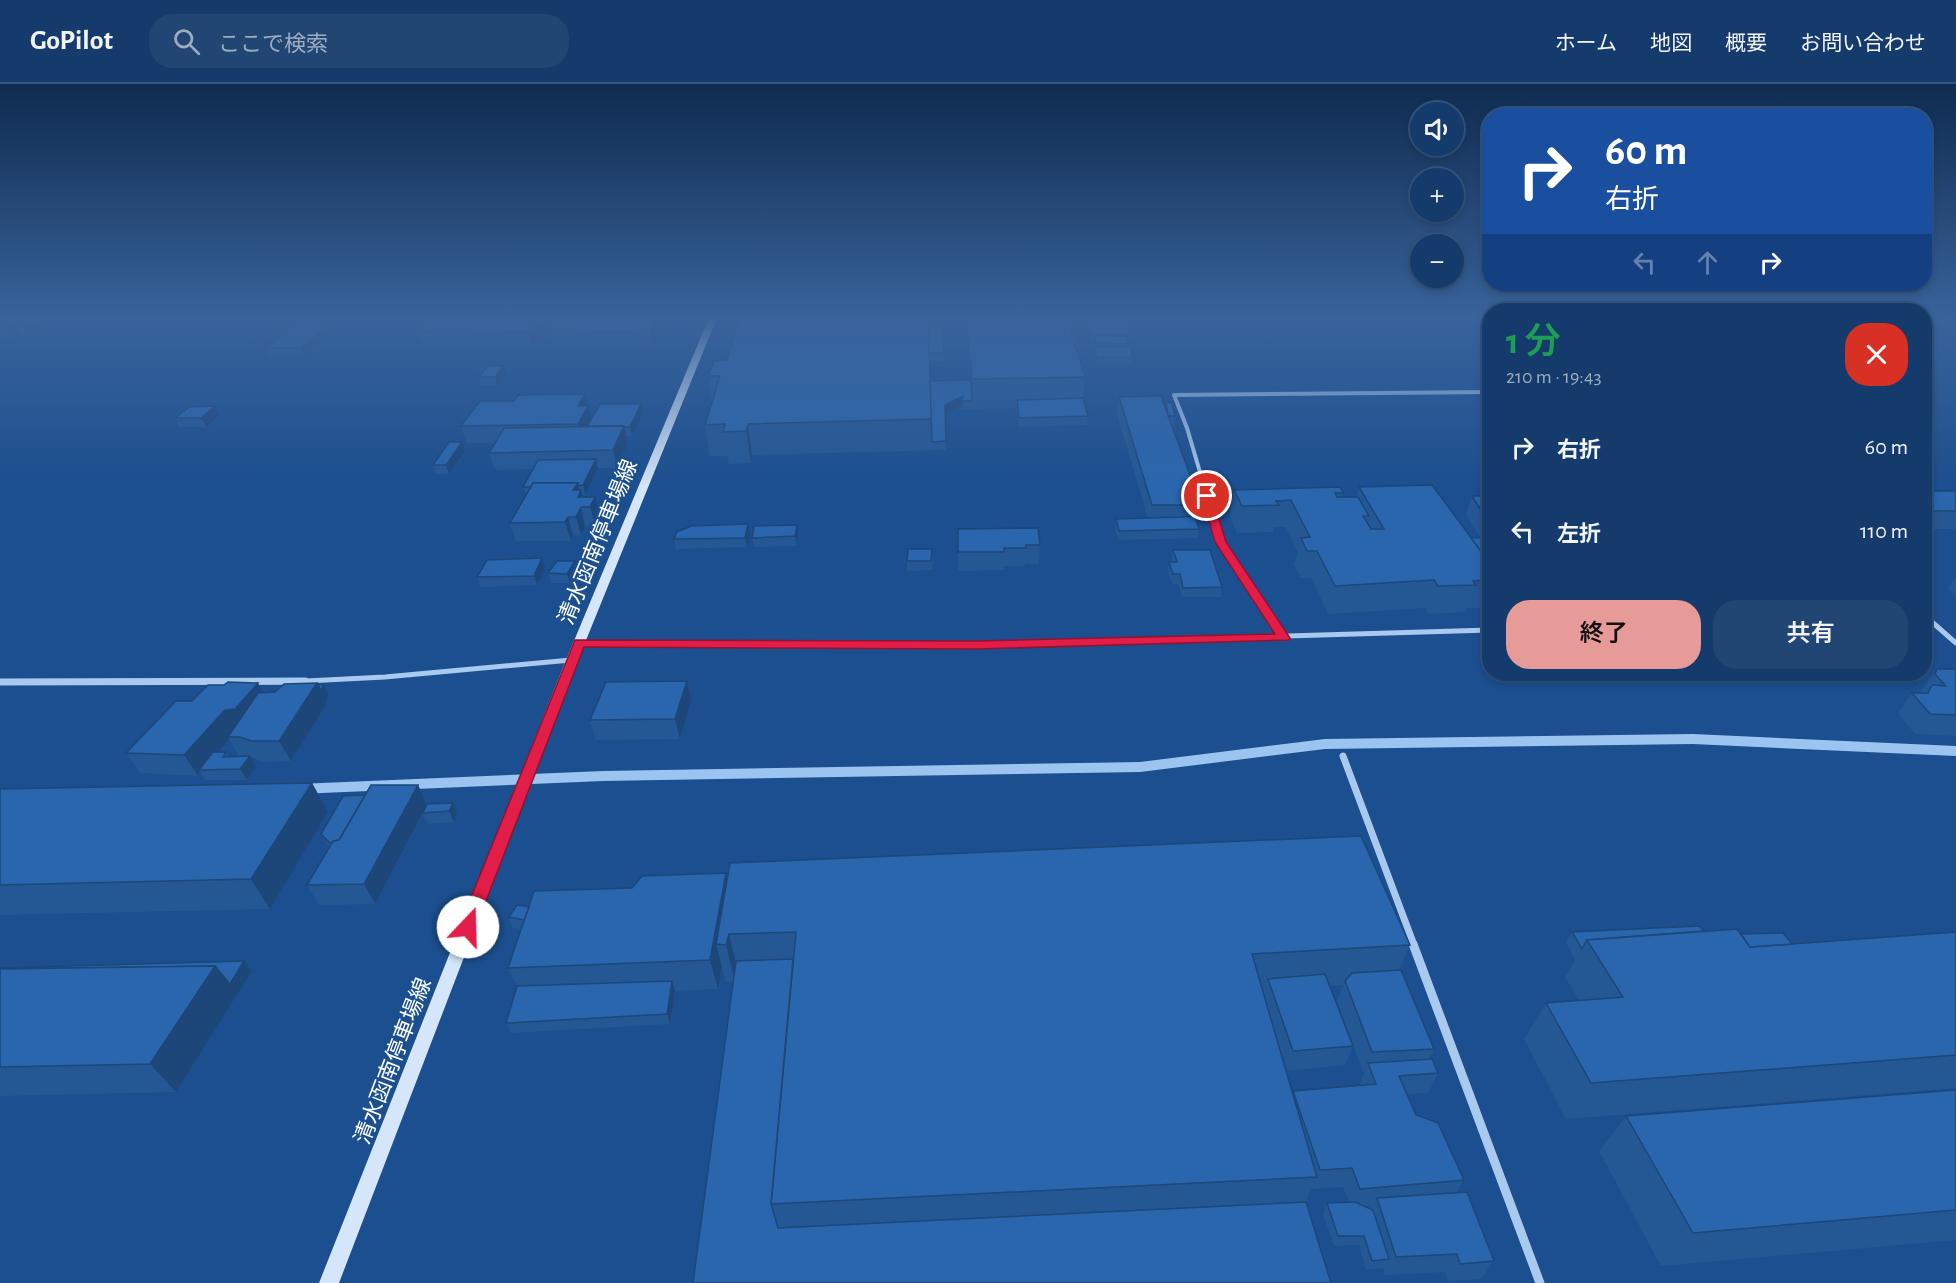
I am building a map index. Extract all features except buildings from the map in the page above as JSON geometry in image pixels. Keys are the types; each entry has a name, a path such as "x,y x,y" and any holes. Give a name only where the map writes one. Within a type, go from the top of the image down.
{"main road":[{"name":"清水函南停車場線","path":"329,1283 572,660 689,376"}],"street":[{"path":"1284,638 1221,542 1187,428 1174,395 1482,392"},
{"path":"1932,622 1956,643"},
{"path":"579,643 977,645 1284,638 1482,630"},
{"path":"0,681 286,681 385,677 572,660"},
{"path":"1343,756 1540,1283"}],"waterway":[{"path":"298,789 603,776 1140,767 1325,744 1693,739 1956,751"}],"route":[{"path":"468,927 579,643 977,645 1284,638 1221,542 1207,496"}]}
